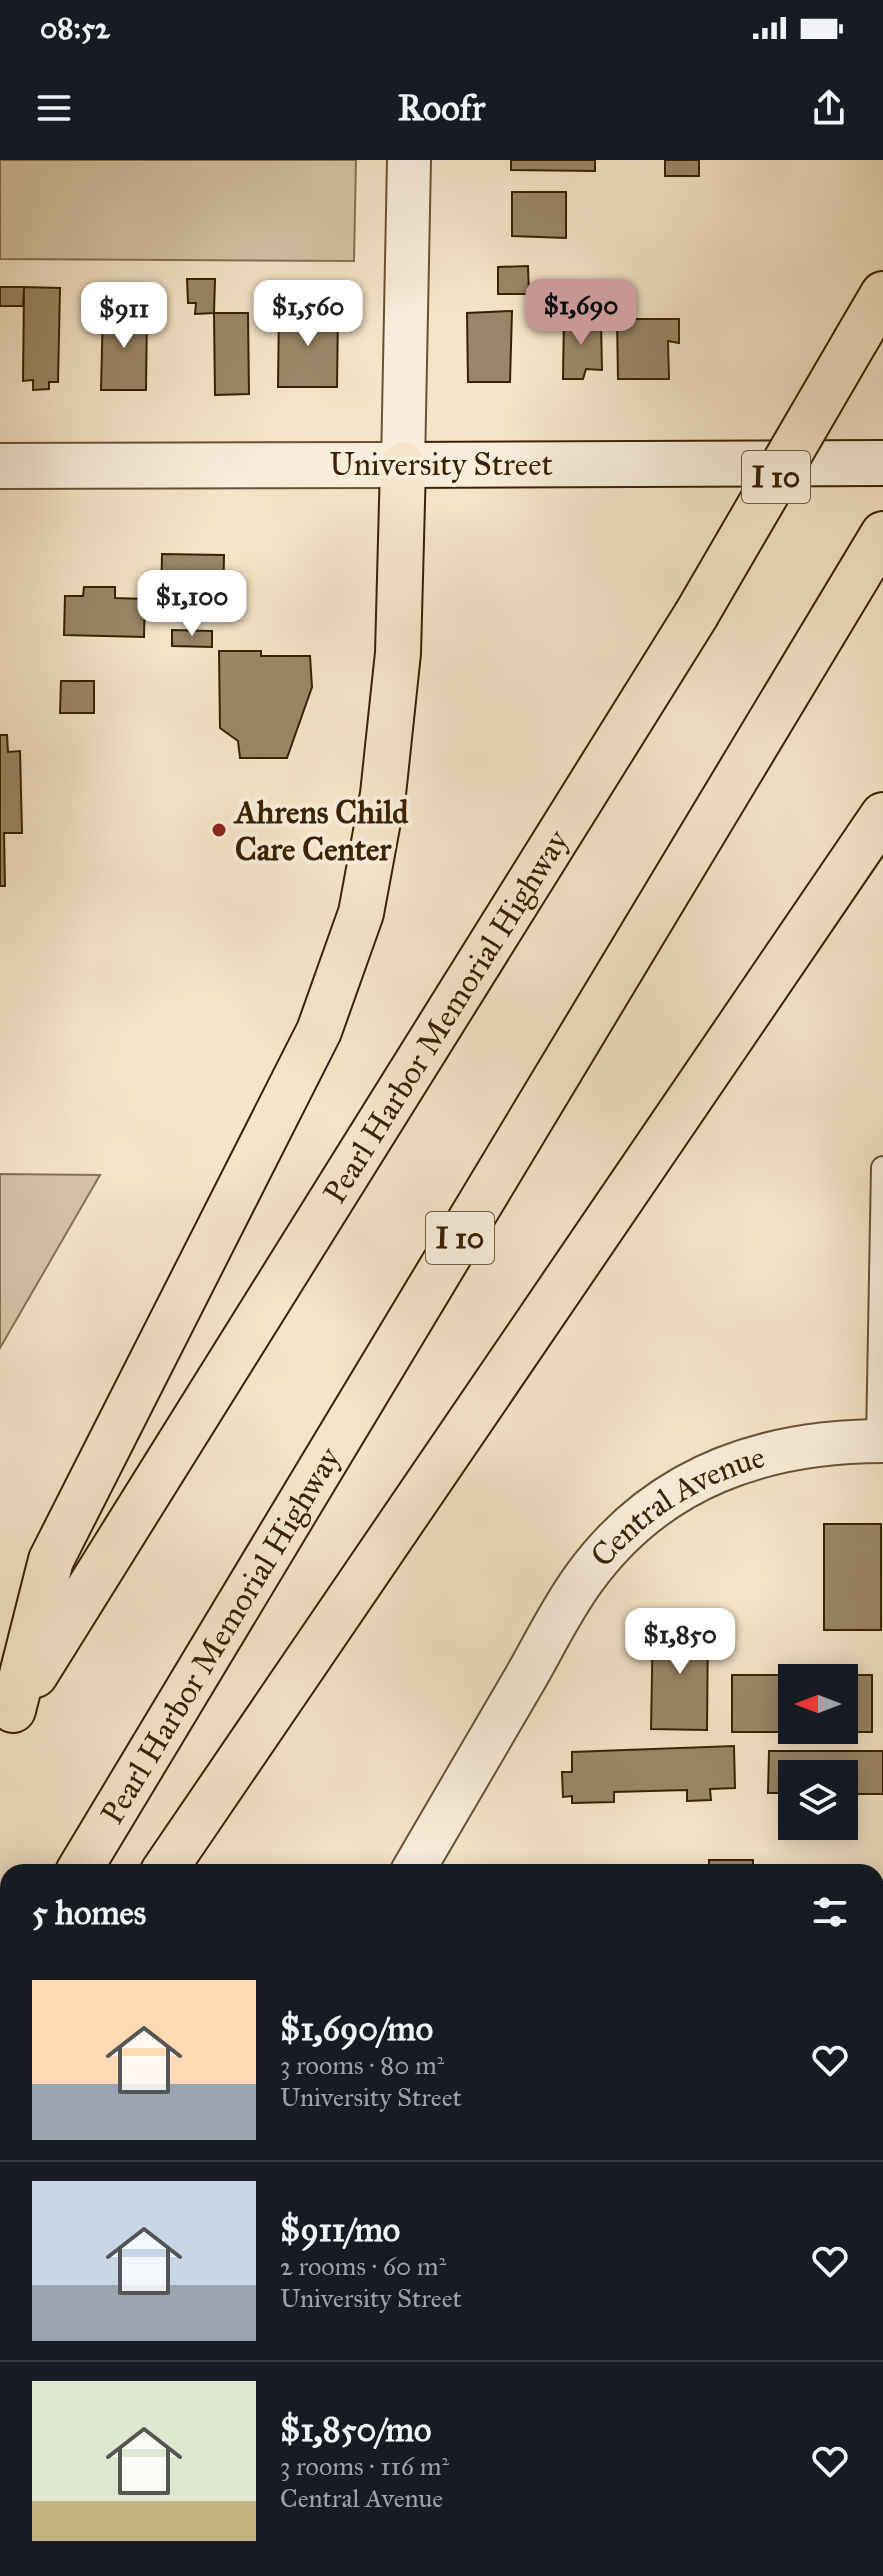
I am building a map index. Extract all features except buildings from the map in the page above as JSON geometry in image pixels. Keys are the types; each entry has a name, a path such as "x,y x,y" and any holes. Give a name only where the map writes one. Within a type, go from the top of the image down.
{"highway":[{"name":"Pearl Harbor Memorial Highway","path":"7,1721 696,615 883,294"},
{"path":"7,1721 51,1560 319,1031 361,913 383,794 398,653 403,465"},
{"name":"Pearl Harbor Memorial Highway","path":"83,1864 883,534"},
{"path":"168,1864 883,815"}],"main road":[{"name":"University Street","path":"0,466 883,463"}],"street":[{"path":"403,465 409,160"},
{"name":"Central Avenue","path":"417,1864 585,1577 637,1521 700,1477 778,1449 835,1441 880,1441"}],"lane":[{"path":"880,1441 883,1168"}],"shaded area":[{"path":"0,160 356,160 354,261 0,259"},
{"path":"0,1174 100,1175 0,1348"}],"place":[{"name":"Ahrens Child Care Center","path":"219,830"}]}
